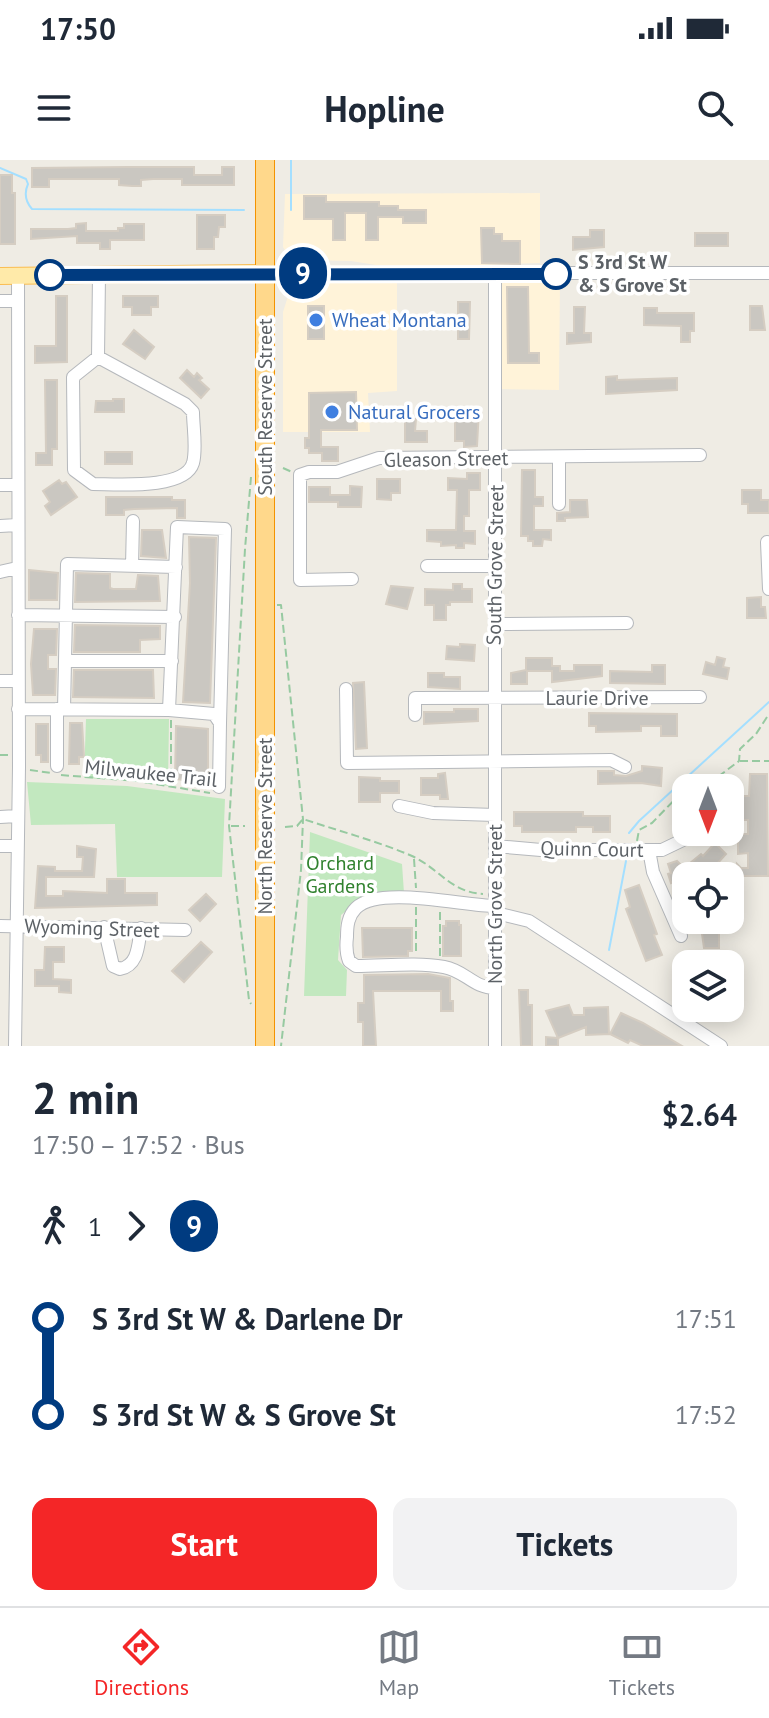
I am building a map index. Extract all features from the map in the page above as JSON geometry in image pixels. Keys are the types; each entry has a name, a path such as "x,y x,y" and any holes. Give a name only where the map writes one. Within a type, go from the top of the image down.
{"highway":[{"name":"South Reserve Street","path":"265,160 265,605"},
{"name":"North Reserve Street","path":"265,605 265,1046"}],"main road":[{"path":"0,276 264,273"}],"street":[{"path":"264,273 769,273"},
{"name":"South Grove Street","path":"495,274 495,761"},
{"path":"98,357 99,275"},
{"path":"15,1046 17,816 21,769 17,568 18,276"},
{"path":"0,301 18,301"},
{"path":"98,357 185,404 193,412 193,463 186,475 172,481 93,484 74,470 73,377 98,357"},
{"name":"Gleason Street","path":"352,579 300,580 300,475 337,472 379,458 700,455"},
{"path":"559,457 559,504"},
{"path":"0,485 18,485"},
{"path":"132,566 133,521"},
{"path":"0,526 17,525"},
{"path":"170,714 177,527 225,529 218,790"},
{"path":"767,542 769,589"},
{"path":"57,766 65,661 67,564 176,567"},
{"path":"427,566 496,566"},
{"path":"0,572 17,568"},
{"path":"18,615 175,617"},
{"path":"495,624 627,623"},
{"path":"65,661 172,661"},
{"path":"0,681 18,681"},
{"path":"346,689 347,763 611,760 625,767"},
{"name":"Laurie Drive","path":"415,715 415,698 700,697"},
{"path":"18,709 214,714 220,723"},
{"name":"North Grove Street","path":"495,761 495,1046"},
{"path":"399,806 433,813 495,815"},
{"path":"0,817 17,816"},
{"name":"Quinn Court","path":"495,846 541,850 662,850 672,845"},
{"path":"0,846 17,846"},
{"path":"649,850 653,872 681,936"},
{"path":"495,988 480,988 464,975 444,967 356,966 349,961 346,944 349,916 363,902 373,900 439,898 472,906 496,905 529,921 721,1046"},
{"name":"Wyoming Street","path":"0,926 185,930"},
{"path":"104,927 110,960 113,966 120,969 126,968 136,957 141,928"}],"path":[{"name":"Milwaukee Trail","path":"252,1006 229,826 251,475 265,475"},
{"path":"265,605 281,605 303,819 301,870 281,1046"},
{"path":"170,714 171,787"},
{"path":"739,761 740,749 756,734 769,714"},
{"path":"722,774 739,761 769,761"},
{"name":"Milwaukee Trail","path":"21,769 71,778 218,790"},
{"path":"636,842 639,830 652,823 672,802"},
{"path":"285,827 297,826 303,819"},
{"path":"303,819 414,857 459,890 496,905"},
{"path":"229,826 245,826"},
{"path":"414,857 416,893"},
{"path":"416,906 416,963"},
{"path":"440,910 440,961"}],"shaded area":[{"path":"540,193 540,263 418,267 376,265 351,261 297,260 288,255 283,247 285,194"},
{"path":"492,277 560,278 559,390 492,389"},
{"path":"397,280 397,391 368,393 370,432 283,432 283,312 290,290 302,281"}],"green space":[{"path":"86,719 169,719 168,786 84,778"},
{"path":"27,782 127,786 225,799 222,877 117,877 115,824 31,825"},
{"name":"Orchard Gardens","path":"310,832 402,864 404,893 377,893 341,915 338,960 347,970 346,996 304,996"}],"building":[{"path":"194,167 194,175 222,175 222,167 234,167 234,185 182,185 182,179 141,180 141,186 132,186 119,185 119,179 49,179 49,187 32,187 32,168"},
{"path":"0,175 12,175 15,244 0,244"},
{"path":"304,196 326,196 326,202 379,202 379,206 398,206 398,210 426,210 426,223 403,223 403,217 378,217 378,240 366,240 366,213 345,213 345,240 333,240 333,219 304,219"},
{"path":"197,215 225,215 225,227 219,227 218,237 214,237 214,249 197,249"},
{"path":"86,223 86,231 118,231 118,228 124,228 124,224 144,224 144,240 110,240 110,249 100,249 100,243 77,243 77,236 31,239 31,229 68,229"},
{"path":"481,228 494,228 494,234 502,234 502,241 520,241 520,264 482,263"},
{"path":"590,230 604,230 604,247 573,250 573,237 590,237"},
{"path":"695,233 728,233 728,246 695,246"},
{"path":"507,287 528,287 529,353 539,353 539,363 508,363"},
{"path":"56,296 67,296 67,362 35,363 35,346 56,346"},
{"path":"123,296 158,296 158,307 151,307 151,315 132,315 132,307 123,307"},
{"path":"458,302 470,302 469,339 458,339"},
{"path":"308,306 324,306 324,339 308,339"},
{"path":"750,306 762,306 765,330 750,330"},
{"path":"574,307 585,307 584,333 591,333 591,342 567,344 567,333 574,333"},
{"path":"644,308 657,308 657,313 694,313 694,331 690,331 690,342 681,342 681,326 644,325"},
{"path":"134,330 154,347 145,359 123,344"},
{"path":"187,370 194,377 197,373 202,378 199,380 209,389 201,398 180,378"},
{"path":"617,376 617,380 677,378 677,390 606,394 606,377"},
{"path":"45,380 57,380 57,449 52,449 52,465 36,465 36,453 46,453"},
{"path":"356,392 357,430 321,430 321,447 338,447 338,461 322,461 322,453 309,453 309,448 305,448 305,438 309,438 309,393"},
{"path":"124,399 124,412 95,412 96,401"},
{"path":"430,409 463,413 463,409 479,409 477,446 464,447 464,441 455,441 455,420 430,420"},
{"path":"405,419 416,419 415,431 427,431 427,442 405,442"},
{"path":"105,452 132,452 132,464 105,464"},
{"path":"522,470 535,470 535,497 543,497 543,506 534,506 534,530 551,530 551,540 543,539 542,546 533,546 528,536 521,536"},
{"path":"467,473 480,473 480,490 469,490 469,516 464,516 464,531 475,531 475,544 464,543 464,548 456,548 456,545 441,546 441,542 427,541 427,530 456,530 457,490 448,490 448,478 467,479"},
{"path":"377,479 400,479 400,493 391,493 391,500 377,499"},
{"path":"59,480 62,484 66,482 77,497 51,515 45,506 50,502 43,491"},
{"path":"350,486 362,487 361,507 338,507 338,502 309,502 309,487 330,487 330,495 350,495"},
{"path":"742,490 761,490 761,500 769,500 769,513 748,513 748,504 742,504"},
{"path":"106,497 172,497 172,500 185,500 185,518 177,518 177,508 134,509 124,510 124,515 106,515"},
{"path":"570,500 587,500 588,517 557,521 557,513 570,512"},
{"path":"142,530 162,530 166,558 141,556"},
{"path":"189,537 216,538 210,703 183,702 190,583"},
{"path":"29,570 58,573 57,600 29,600"},
{"path":"76,573 110,574 110,588 113,589 136,589 138,575 158,576 160,601 75,602"},
{"path":"453,584 462,584 462,589 472,589 472,602 450,602 446,605 446,620 434,620 434,605 425,605 425,589 453,590"},
{"path":"391,586 413,588 407,609 386,604"},
{"path":"761,597 766,618 747,618 747,598"},
{"path":"75,625 160,626 160,639 140,640 140,652 74,652"},
{"path":"34,629 57,629 56,655 48,655 48,669 56,669 55,695 33,695 31,664"},
{"path":"460,644 475,645 474,661 446,659 447,646 460,647"},
{"path":"717,657 725,659 723,667 729,668 727,679 703,674 706,662 715,665"},
{"path":"526,658 552,658 552,666 560,666 560,671 574,671 574,665 602,665 602,676 552,682 552,671 527,671 527,684 511,684 511,673 526,670"},
{"path":"652,665 665,665 665,684 610,683 610,671 652,672"},
{"path":"74,670 153,670 154,698 73,697"},
{"path":"428,673 460,677 460,689 428,687"},
{"path":"364,682 367,748 356,749 353,683"},
{"path":"454,709 478,709 478,721 424,724 424,712 454,712"},
{"path":"589,713 677,714 677,736 661,736 661,726 641,726 641,731 596,732 596,726 589,726"},
{"path":"70,723 82,723 84,757 79,757 79,764 69,764"},
{"path":"36,724 48,724 48,762 41,762 41,755 36,755"},
{"path":"176,726 208,729 208,782 175,779"},
{"path":"642,766 662,768 661,786 598,784 598,771 614,771 614,775 626,776 642,771"},
{"path":"445,773 448,799 440,799 440,795 421,795 421,778 438,778 438,774"},
{"path":"750,774 767,774 768,876 744,876 744,868 748,868 748,853 738,854 738,846 744,846 744,834 748,834 748,820 744,820 744,796 749,796"},
{"path":"359,777 399,781 399,793 380,793 380,802 359,802"},
{"path":"514,812 583,812 583,816 610,816 610,832 593,832 593,827 576,827 576,832 522,832 522,826 514,826"},
{"path":"77,846 96,849 94,877 46,877 46,896 63,896 63,891 107,893 107,879 125,879 125,893 157,893 157,905 35,908 38,866 55,867 55,871 82,871 83,857 77,857"},
{"path":"712,846 718,846 726,854 719,862 691,862 701,854 703,856"},
{"path":"672,863 671,883 668,874 671,873 668,864"},
{"path":"639,885 662,955 646,961 626,909 630,907 625,890"},
{"path":"206,894 216,904 200,921 189,910"},
{"path":"446,921 459,921 461,925 461,956 443,956 443,926 446,926"},
{"path":"362,928 412,928 412,951 408,951 408,956 363,957"},
{"path":"702,934 719,934 719,948 704,948"},
{"path":"201,942 212,952 184,982 172,971"},
{"path":"45,947 64,947 64,962 53,962 53,979 71,980 71,993 59,992 59,986 35,986 35,970 44,970"},
{"path":"428,974 450,978 453,1011 441,1011 441,991 373,991 376,1046 363,1046 363,1022 358,1022 358,1003 364,1003 364,975"},
{"path":"519,990 528,990 528,1005 532,1005 532,1046 521,1046"},
{"path":"569,1005 573,1015 584,1015 584,1008 608,1007 609,1034 586,1035 586,1027 558,1038 546,1011"},
{"path":"621,1013 682,1046 643,1046 610,1034"},
{"path":"546,1037 558,1038 558,1046 546,1046"}],"waterway":[{"path":"291,160 291,210"},
{"path":"0,168 26,179 26,197 32,209 244,210"},
{"path":"629,833 769,702"},
{"path":"609,950 626,861"}],"bus line":[{"name":"9","path":"50,275 556,274"}],"place":[{"name":"S 3rd St W & S Grove St","path":"556,274"},
{"name":"Wheat Montana","path":"316,320"},
{"name":"Natural Grocers","path":"332,412"}]}
